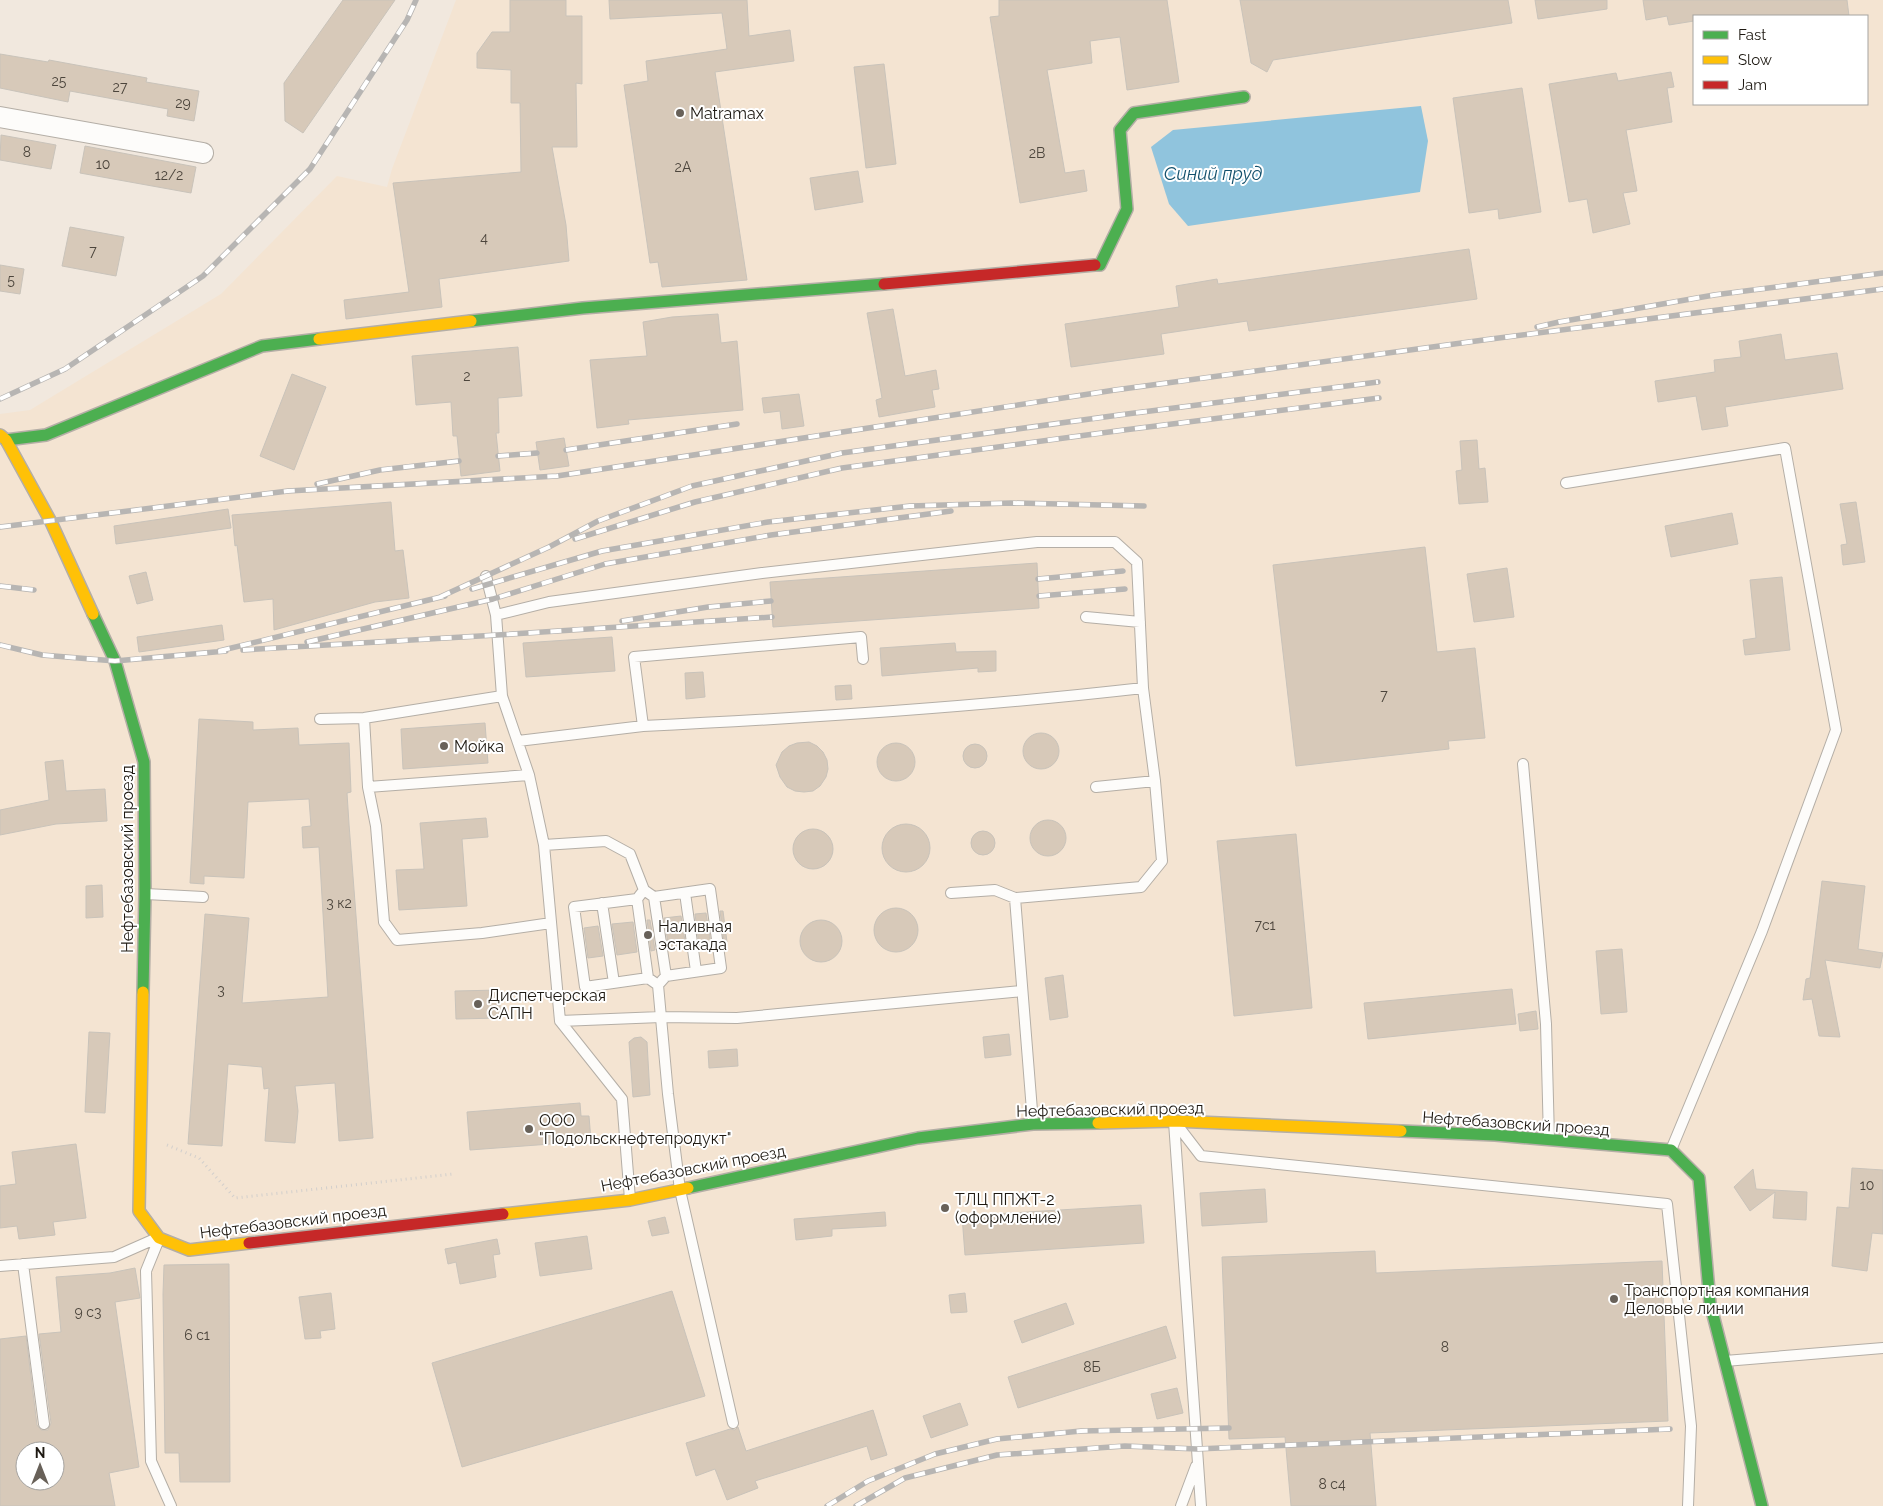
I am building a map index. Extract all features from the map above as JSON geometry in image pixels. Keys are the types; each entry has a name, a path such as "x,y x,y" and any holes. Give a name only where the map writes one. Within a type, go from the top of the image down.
{"street":[{"path":"3,438 46,435 262,346 583,308 760,295 1100,265 1127,209 1120,130 1134,113 1244,97"},
{"path":"0,117 202,153"},
{"name":"Нефтебазовский проезд","path":"3,438 51,522 115,661 144,762 145,894 139,1210 159,1238 189,1250 630,1200 918,1138 1033,1124 1174,1121 1495,1135 1671,1150"},
{"path":"1671,1150 1699,1178 1710,1304 1762,1506"}],"lane":[{"path":"1566,483 1784,448 1836,730 1762,931 1671,1150"},
{"path":"496,614 549,602 762,573 1036,542 1115,542 1137,562 1143,688 1156,781 1162,861 1141,887 1015,898 995,890 951,893"},
{"path":"486,576 496,614 502,696 529,775 544,845 560,1021 622,1099 630,1200"},
{"path":"1086,617 1140,622"},
{"path":"643,726 634,657 861,637 863,659"},
{"path":"518,741 643,726 734,722 1043,699 1143,688"},
{"path":"320,719 364,718 502,696"},
{"path":"364,718 368,787 376,826 384,922 397,940 482,933 551,923"},
{"path":"1523,764 1546,1024 1549,1140"},
{"path":"368,787 529,775"},
{"path":"1096,787 1156,781"},
{"path":"544,845 606,841 630,854 644,890 654,897 710,890 721,968 666,976 658,985 668,1094 680,1190 733,1423"},
{"path":"644,890 637,899 574,907 585,987 648,978 658,985"},
{"path":"684,893 696,971"},
{"path":"145,894 202,896"},
{"path":"654,897 666,976"},
{"path":"1015,898 1033,1124"},
{"path":"637,899 648,978"},
{"path":"602,903 614,983"},
{"path":"560,1021 661,1017 737,1018 1022,991"},
{"path":"1174,1121 1201,1506"},
{"path":"1174,1121 1201,1156 1667,1204 1691,1426 1688,1506"},
{"path":"0,1266 114,1257 159,1238"},
{"path":"159,1238 146,1272 151,1461 171,1506"},
{"path":"23,1264 44,1424"},
{"path":"1724,1361 1883,1348"},
{"path":"1181,1506 1198,1463"}],"path":[{"path":"167,1145 199,1158 235,1198 453,1174"}],"shaded area":[{"path":"456,0 1883,0 1883,1506 0,1506 0,414 30,410 221,294 337,176 387,187 392,169"}],"water":[{"name":"Синий пруд","path":"1421,106 1428,141 1420,192 1188,226 1169,204 1151,147 1173,130"}],"building":[{"path":"343,0 395,0 303,133 285,121 284,83"},
{"path":"510,0 566,0 566,16 582,16 582,84 576,83 577,147 552,147 566,225 569,261 439,279 442,307 346,319 344,300 409,292 393,183 521,172 520,103 511,103 511,70 477,68 477,53 492,32 510,32"},
{"path":"609,0 747,0 749,36 790,30 794,61 715,72 747,280 662,287 658,262 650,263 624,85 648,81 646,61 727,49 722,13 610,19"},
{"path":"999,0 1167,0 1179,82 1127,90 1120,37 1090,41 1092,63 1047,70 1065,173 1084,170 1087,191 1020,203 990,17 999,16"},
{"path":"1240,0 1508,0 1512,23 1273,60 1267,72 1251,63"},
{"path":"1535,0 1607,0 1607,9 1538,19"},
{"path":"1643,0 1847,0 1849,15 1693,15 1693,21 1669,25 1667,16 1646,20"},
{"path":"0,54 48,62 49,60 147,78 146,82 199,91 194,121 167,116 168,109 70,91 68,102 0,88"},
{"path":"884,64 896,164 866,168 854,67"},
{"path":"1671,72 1674,87 1667,88 1672,122 1626,130 1637,191 1623,193 1630,224 1593,233 1587,199 1569,202 1549,84 1616,73 1618,81"},
{"path":"1522,88 1541,212 1499,219 1498,209 1469,213 1453,98"},
{"path":"1,135 56,145 51,169 0,160"},
{"path":"85,146 196,167 191,193 80,173"},
{"path":"858,171 863,202 815,210 810,178"},
{"path":"70,227 124,237 116,276 62,266"},
{"path":"1469,249 1477,299 1249,331 1247,321 1161,334 1164,354 1071,367 1065,324 1179,307 1176,286 1217,279 1218,284"},
{"path":"0,265 24,269 20,294 0,291"},
{"path":"893,309 905,376 936,370 939,389 932,390 935,407 879,417 876,400 882,398 867,313"},
{"path":"718,314 721,343 737,341 743,410 628,420 629,424 597,428 590,360 647,356 643,322 672,317"},
{"path":"1781,334 1785,360 1837,353 1843,389 1725,407 1728,426 1702,430 1696,396 1658,402 1655,381 1715,372 1714,360 1741,357 1739,341"},
{"path":"518,347 522,396 498,398 499,433 496,433 500,471 461,476 457,436 453,436 451,402 416,405 412,356"},
{"path":"292,374 326,387 294,470 260,456"},
{"path":"799,394 804,426 782,429 780,411 764,413 762,398"},
{"path":"564,438 569,466 540,470 536,442"},
{"path":"1477,440 1479,469 1485,468 1488,502 1459,504 1456,471 1462,470 1460,441"},
{"path":"391,502 395,551 403,550 409,598 375,602 274,630 273,599 244,602 232,515"},
{"path":"1856,502 1865,562 1843,565 1841,545 1847,544 1840,504"},
{"path":"228,509 231,528 116,544 114,526"},
{"path":"1732,513 1738,544 1671,557 1665,526"},
{"path":"1425,547 1437,652 1475,648 1485,738 1448,741 1449,749 1296,766 1273,565"},
{"path":"1037,563 1039,608 773,627 770,582"},
{"path":"1507,568 1514,617 1474,622 1467,574"},
{"path":"146,572 153,600 137,604 129,576"},
{"path":"1782,577 1790,650 1745,655 1743,640 1756,638 1750,580"},
{"path":"222,625 224,640 139,652 137,637"},
{"path":"612,637 615,671 526,677 523,643"},
{"path":"955,643 956,652 996,651 996,671 978,672 978,668 882,676 880,648"},
{"path":"703,672 705,697 686,699 685,673"},
{"path":"851,685 852,699 836,700 835,686"},
{"path":"199,719 253,722 253,730 298,728 299,745 349,743 351,792 347,793 373,1138 339,1141 335,1083 295,1086 298,1111 295,1143 265,1141 269,1088 264,1089 262,1067 228,1064 222,1146 188,1144 205,914 249,918 242,1003 328,997 319,847 303,848 302,827 311,826 309,799 248,802 244,878 204,876 204,884 190,883"},
{"name":"Мойка","path":"485,723 488,763 403,769 401,729"},
{"path":"1041,733 1048,734 1054,738 1058,744 1058,758 1054,764 1048,768 1041,769 1034,768 1028,764 1024,758 1023,751 1024,744 1028,738 1034,734"},
{"path":"809,742 823,752 827,760 828,769 826,777 820,786 813,791 795,791 787,787 780,777 776,765 782,752 789,746"},
{"path":"896,743 910,748 915,762 910,776 896,781 882,776 877,762 882,748"},
{"path":"975,744 980,745 986,751 986,761 980,767 975,768 970,767 964,761 963,756 964,751 970,745"},
{"path":"63,760 66,791 105,789 107,821 56,824 0,835 0,810 49,800 45,762"},
{"path":"486,818 488,837 462,839 467,906 399,910 396,870 424,869 420,823"},
{"path":"1048,820 1055,821 1061,825 1065,831 1065,845 1061,851 1055,855 1048,856 1041,855 1035,851 1031,845 1030,838 1031,831 1035,825 1041,821"},
{"path":"901,824 911,824 923,831 930,843 930,853 923,865 911,872 901,872 893,868 886,861 882,853 882,843 886,835 893,828"},
{"path":"817,829 824,832 830,838 833,849 832,857 824,866 817,869 809,869 802,866 794,857 793,845 796,838 805,830"},
{"path":"983,831 988,832 994,838 994,848 988,854 983,855 978,854 972,848 971,843 972,838 978,832"},
{"path":"1296,834 1312,1008 1234,1016 1217,841"},
{"path":"1822,881 1865,886 1858,949 1883,953 1880,968 1825,960 1840,1037 1819,1036 1812,999 1803,1000 1806,979 1810,978"},
{"path":"102,885 103,917 86,918 86,886"},
{"path":"896,908 908,912 914,918 918,930 914,942 908,948 896,952 884,948 878,942 874,930 878,918 884,912"},
{"path":"720,911 723,911 727,942 724,942"},
{"path":"706,913 711,944 699,945 695,914"},
{"path":"681,916 686,947 669,949 664,918"},
{"path":"647,920 650,920 655,950 651,951"},
{"path":"821,920 836,926 842,941 836,956 821,962 806,956 800,941 806,926"},
{"path":"633,922 637,952 617,955 612,924"},
{"path":"598,926 603,956 588,958 584,928"},
{"path":"1622,949 1627,1012 1601,1014 1596,951"},
{"path":"1063,975 1068,1017 1050,1020 1045,978"},
{"path":"1512,989 1516,1024 1368,1039 1364,1003"},
{"name":"Диспетчерская САПН","path":"500,990 500,1018 456,1019 455,991"},
{"path":"1536,1011 1538,1029 1520,1031 1518,1014"},
{"path":"89,1032 110,1033 105,1113 85,1112"},
{"path":"1009,1034 1011,1055 985,1058 983,1037"},
{"path":"641,1037 647,1042 650,1095 633,1097 629,1042 634,1038"},
{"path":"737,1049 738,1066 709,1068 708,1051"},
{"name":"ООО \"Подольскнефтепродукт\"","path":"580,1103 581,1116 589,1116 591,1141 470,1150 467,1112"},
{"path":"76,1144 86,1218 53,1222 55,1235 19,1239 17,1226 0,1228 0,1186 16,1184 12,1152"},
{"path":"1852,1168 1883,1170 1883,1234 1872,1233 1867,1271 1832,1266 1837,1207 1849,1208"},
{"path":"1753,1169 1756,1189 1807,1192 1806,1220 1773,1218 1775,1192 1750,1211 1734,1187"},
{"path":"1265,1189 1267,1222 1202,1226 1200,1193"},
{"path":"1141,1205 1144,1243 965,1255 962,1216"},
{"path":"885,1212 886,1226 832,1229 832,1236 796,1240 794,1219"},
{"path":"665,1217 669,1233 652,1236 648,1221"},
{"path":"587,1236 592,1269 540,1276 535,1243"},
{"path":"497,1239 500,1254 493,1255 496,1277 460,1284 456,1262 448,1264 445,1249"},
{"path":"1375,1251 1376,1273 1662,1261 1668,1421 1370,1433 1376,1506 1291,1506 1285,1437 1229,1439 1222,1257"},
{"path":"229,1264 230,1482 180,1482 179,1453 165,1453 164,1265"},
{"path":"135,1268 140,1298 115,1302 139,1467 109,1473 115,1506 0,1506 0,1339 26,1336 37,1425 41,1430 48,1430 51,1423 39,1334 61,1332 56,1277 110,1273"},
{"path":"672,1291 705,1396 462,1467 432,1363"},
{"path":"331,1293 335,1329 320,1331 321,1338 305,1339 299,1297"},
{"path":"965,1293 967,1312 951,1313 949,1295"},
{"path":"1066,1303 1074,1324 1022,1343 1014,1321"},
{"path":"1166,1326 1176,1358 1018,1408 1008,1377"},
{"path":"1177,1388 1183,1413 1157,1419 1151,1394"},
{"path":"960,1403 968,1425 931,1438 923,1416"},
{"path":"873,1410 887,1455 871,1460 867,1446 755,1481 758,1488 727,1500 715,1469 696,1476 686,1443 730,1429 735,1430 738,1427 746,1451"}],"railway":[{"path":"0,399 65,369 203,276 310,169 407,20 416,0"},
{"path":"1537,327 1714,295 1883,273"},
{"path":"0,527 288,491 557,476 1115,390 1491,339 1883,289"},
{"path":"440,597 549,547 598,521 692,486 842,453 1378,382"},
{"path":"575,539 695,502 842,468 1379,398"},
{"path":"566,450 737,424"},
{"path":"498,456 537,453"},
{"path":"317,484 380,470 459,461"},
{"path":"472,589 602,551 768,522 910,506 1011,503 1144,506"},
{"path":"307,642 493,599 605,564 771,535 951,511"},
{"path":"1038,579 1123,571"},
{"path":"0,586 34,590"},
{"path":"1039,596 1125,589"},
{"path":"219,651 445,596"},
{"path":"622,621 708,607 771,601"},
{"path":"243,650 772,617"},
{"path":"0,645 42,655 115,661 226,651"},
{"path":"827,1506 868,1481 935,1454 997,1439 1081,1431 1229,1428"},
{"path":"856,1506 905,1478 997,1455 1125,1446 1197,1449 1670,1429"}],"traffic: fast":[{"path":"1095,265 1100,265 1127,209 1120,130 1134,113 1244,97"},
{"path":"471,321 583,308 884,284"},
{"path":"6,440 46,435 262,346 319,339"},
{"path":"93,614 115,661 144,762 145,894 143,992"},
{"path":"688,1188 918,1138 1033,1124 1098,1123"},
{"path":"1401,1131 1495,1135 1671,1150 1699,1178 1710,1303 1762,1506"}],"traffic: slow":[{"path":"319,339 471,321"},
{"path":"0,435 6,440 51,522 93,614"},
{"path":"143,992 139,1211 159,1238 189,1250 249,1243"},
{"path":"1098,1123 1174,1121 1401,1131"},
{"path":"503,1214 630,1200 688,1188"}],"traffic: jam":[{"path":"884,284 1095,265"},
{"path":"249,1243 503,1214"}],"place":[{"name":"Matramax","path":"680,113"},
{"name":"Мойка","path":"444,746"},
{"name":"Наливная эстакада","path":"648,935"},
{"name":"Диспетчерская САПН","path":"478,1004"},
{"name":"ООО \"Подольскнефтепродукт\"","path":"529,1129"},
{"name":"ТЛЦ ППЖТ-2 (оформление)","path":"945,1208"},
{"name":"Транспортная компания Деловые линии","path":"1614,1299"}]}
